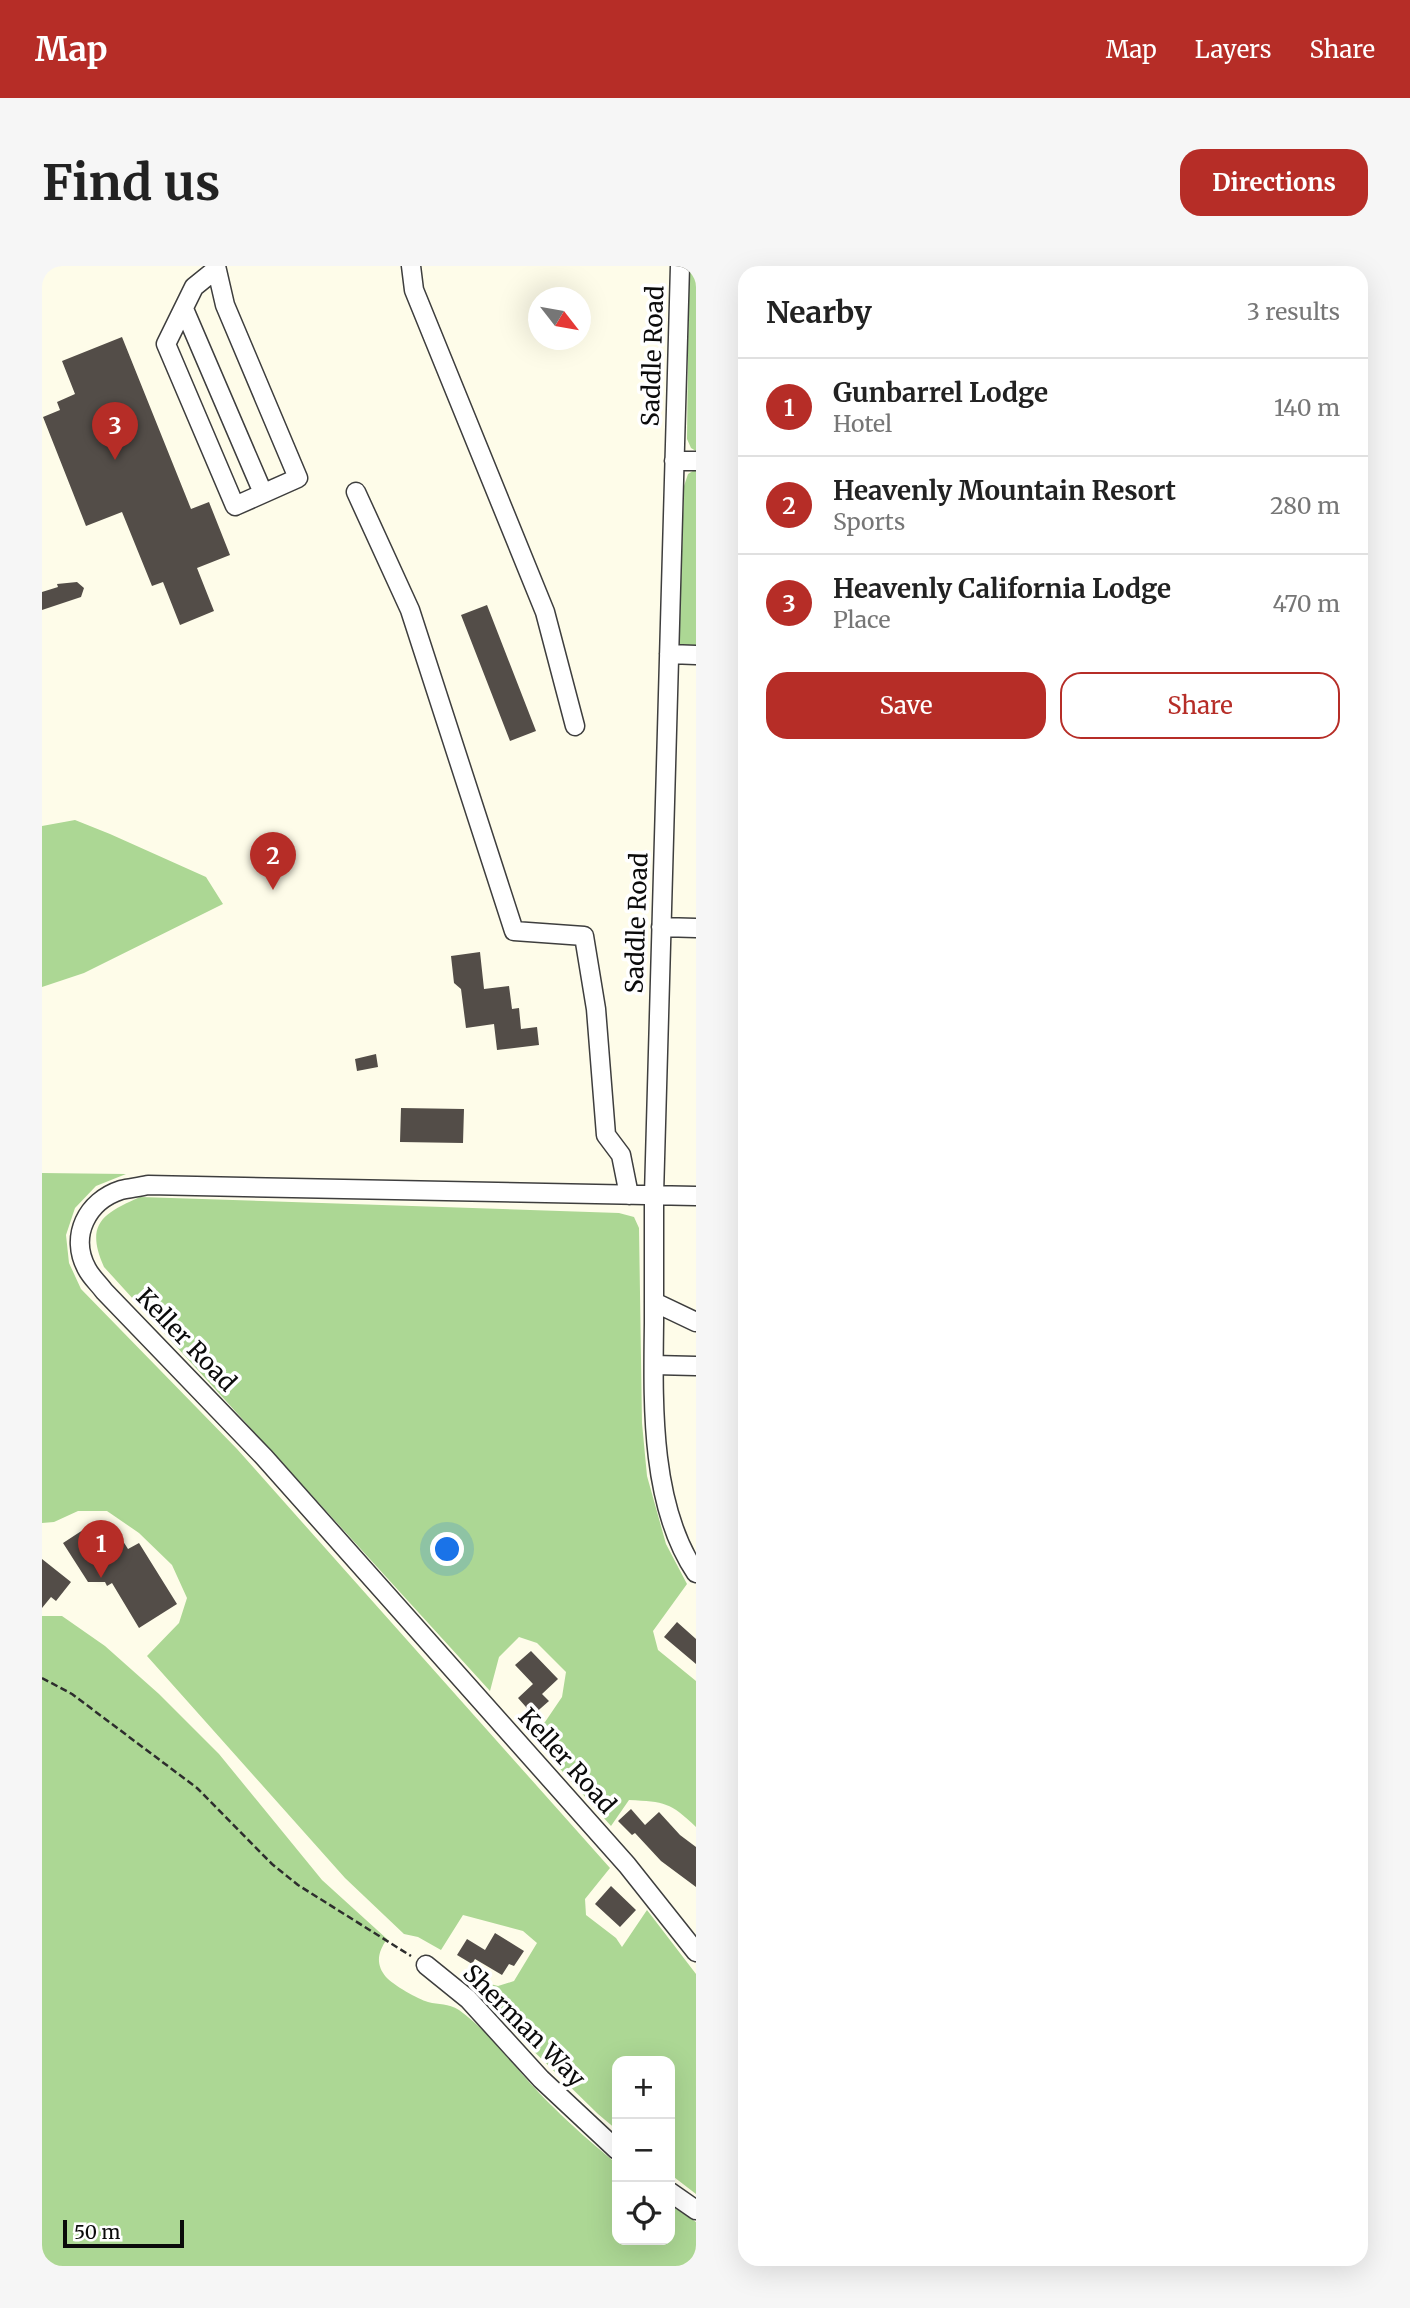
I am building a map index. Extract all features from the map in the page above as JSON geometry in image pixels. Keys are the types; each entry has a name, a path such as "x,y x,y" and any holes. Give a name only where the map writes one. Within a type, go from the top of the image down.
{"street":[{"path":"411,266 414,290 545,612 575,726"},
{"name":"Saddle Road","path":"680,266 654,1195 654,1366 659,1469 672,1521 696,1573"},
{"path":"215,268 225,305 298,478 235,506 166,344 194,287 215,268"},
{"path":"184,309 263,493"},
{"path":"674,461 696,461"},
{"path":"356,492 410,610 514,931 584,936 596,1009 606,1135 621,1155 629,1195"},
{"path":"669,653 696,655"},
{"path":"661,927 696,928"},
{"name":"Keller Road","path":"696,1196 148,1185 120,1190 95,1205 85,1221 79,1243 87,1269 104,1291 264,1457 627,1865 696,1952"},
{"path":"654,1302 696,1322"},
{"path":"654,1366 696,1366"},
{"name":"Sherman Way","path":"426,1965 468,1999 541,2079 612,2145"},
{"path":"675,2195 696,2210"}],"path":[{"path":"42,1678 72,1694 197,1788 272,1864 298,1885 426,1965"}],"green space":[{"path":"689,266 696,266 696,451 691,448 687,439"},
{"path":"696,469 696,646 679,646 684,486 688,474"},
{"path":"75,820 206,877 223,904 84,973 42,987 42,826"},
{"path":"42,1173 126,1174 96,1186 75,1208 66,1235 69,1263 81,1289 237,1449 610,1868 585,1899 586,1915 616,1938 622,1947 647,1910 696,1974 696,2194 675,2178 675,2056 612,2056 612,2126 473,1992 471,1979 498,1986 514,1981 537,1943 523,1931 463,1915 441,1950 418,1937 404,1934 345,1878 147,1656 179,1623 187,1598 172,1565 139,1533 107,1511 78,1511 54,1522 42,1523"},
{"path":"140,1197 619,1213 634,1217 639,1228 642,1423 647,1476 666,1544 687,1584 653,1631 658,1650 696,1681 696,1827 666,1805 629,1800 611,1826 522,1726 545,1722 562,1697 566,1672 537,1643 519,1637 499,1657 490,1691 104,1267 96,1240 101,1222 116,1209"},
{"path":"42,1616 62,1616 105,1646 159,1694 219,1754 322,1880 387,1939 379,1958 380,1967 386,1977 418,1998 451,2006 469,2018 488,2035 550,2104 612,2160 612,2245 675,2245 675,2208 696,2222 696,2266 42,2266"}],"building":[{"path":"122,337 191,509 209,502 230,555 197,568 214,611 180,625 163,582 152,586 122,512 86,526 43,417 60,410 57,402 75,394 62,361"},
{"path":"77,582 84,588 81,597 42,610 42,592 58,587 57,584"},
{"path":"487,605 536,731 510,741 461,615"},
{"path":"480,952 484,989 509,986 512,1009 519,1008 521,1029 537,1027 539,1045 497,1050 494,1024 466,1028 461,989 454,983 451,956"},
{"path":"376,1054 378,1067 357,1071 355,1059"},
{"path":"401,1108 464,1109 463,1143 400,1142"},
{"path":"86,1528 93,1539 104,1533 111,1544 121,1538 128,1549 139,1543 177,1604 139,1628 112,1583 107,1586 105,1582 88,1582 63,1543"},
{"path":"42,1559 71,1582 56,1601 51,1597 42,1608"},
{"path":"677,1622 696,1639 696,1664 664,1637"},
{"path":"531,1651 558,1679 542,1694 549,1701 533,1715 518,1698 533,1684 515,1665"},
{"path":"631,1809 645,1825 659,1812 680,1835 696,1847 696,1887 661,1861 635,1833 632,1835 618,1821"},
{"path":"611,1886 636,1910 620,1927 595,1904"},
{"path":"495,1933 524,1951 514,1966 509,1964 502,1975 475,1959 472,1964 457,1955 467,1939 485,1950"}],"place":[{"name":"Heavenly California Lodge","path":"115,460"},
{"name":"Heavenly Mountain Resort","path":"273,890"},
{"name":"Gunbarrel Lodge","path":"101,1578"}]}
